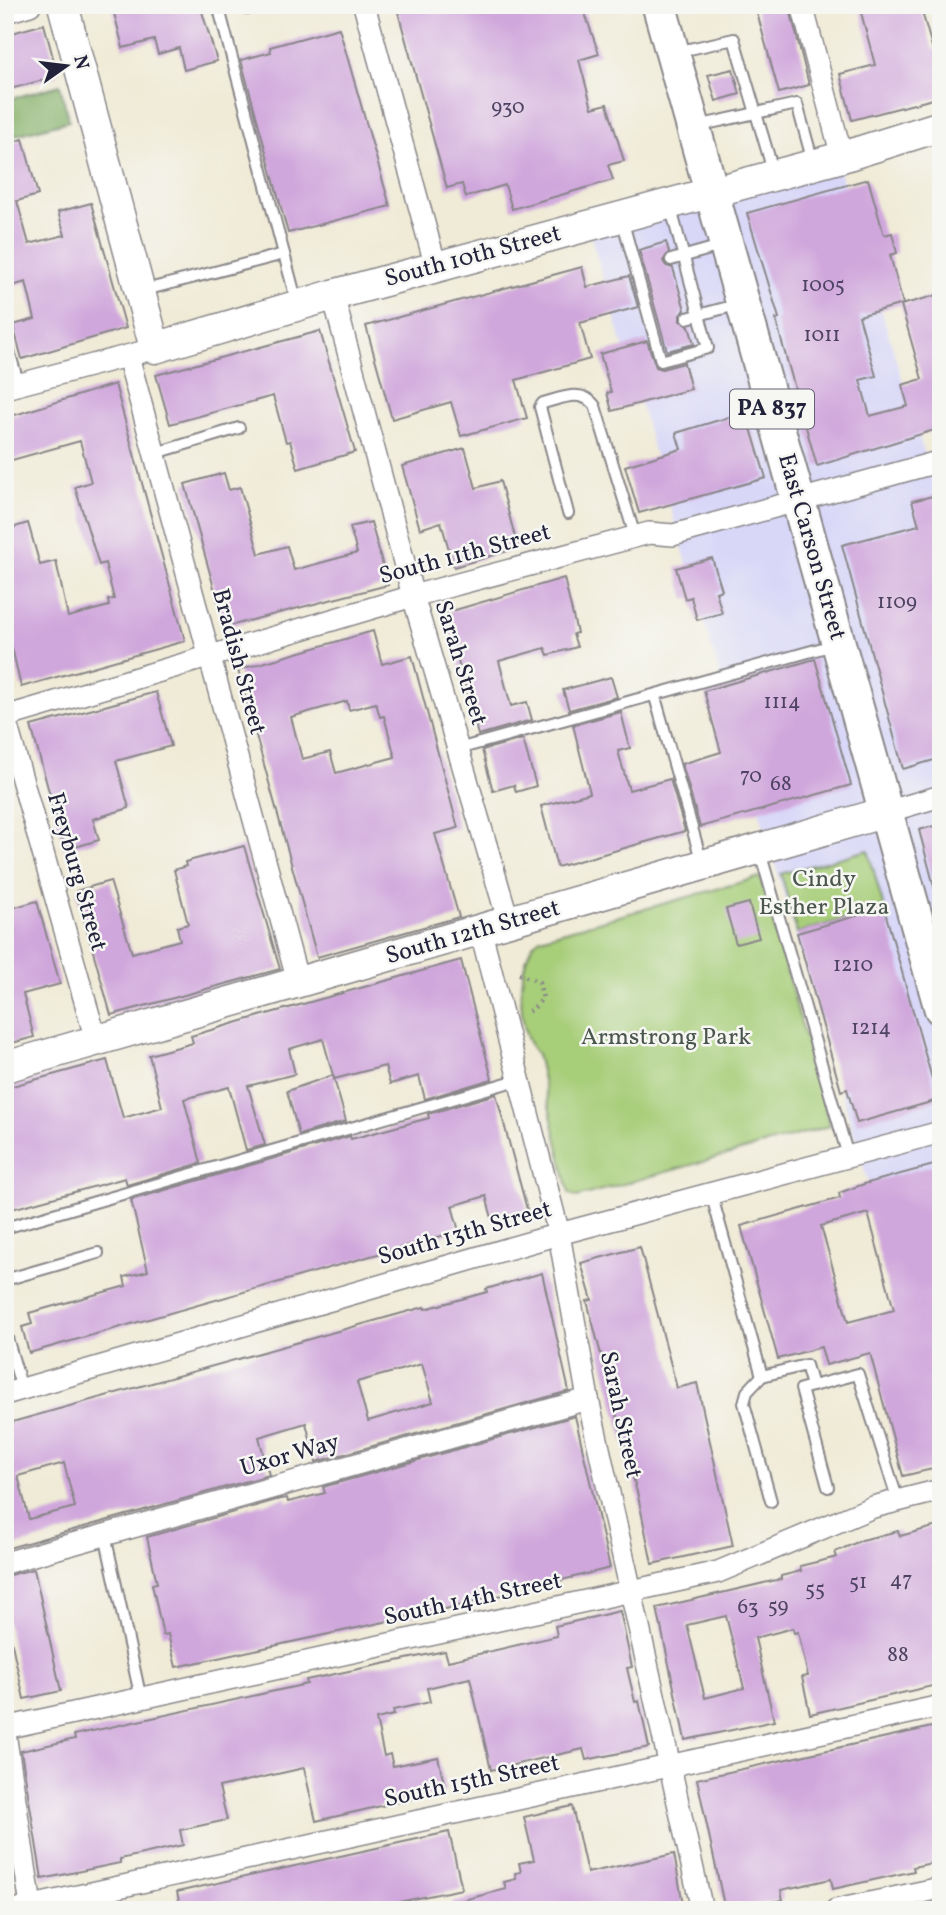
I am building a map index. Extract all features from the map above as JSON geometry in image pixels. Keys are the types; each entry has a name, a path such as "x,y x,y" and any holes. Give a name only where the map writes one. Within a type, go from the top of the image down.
{"main road":[{"path":"63,5 140,292 141,352"},
{"name":"East Carson Street","path":"659,5 941,1008"},
{"name":"South 10th Street","path":"141,352 333,295 842,157 941,126"},
{"name":"South 12th Street","path":"5,1067 495,928 886,812"}],"street":[{"path":"6,12 30,5"},
{"path":"364,5 436,267"},
{"path":"802,5 842,157"},
{"name":"Sarah Street","path":"333,295 413,596 458,749 495,928 517,1080 559,1234 588,1399 702,1910"},
{"name":"South 10th Street","path":"12,386 141,352"},
{"name":"Bradish Street","path":"141,352 156,453 208,656 298,982"},
{"name":"South 11th Street","path":"5,718 413,596 649,533 673,535 941,461"},
{"name":"Freyburg Street","path":"5,718 96,1040"},
{"name":"South 12th Street","path":"886,812 941,796"},
{"name":"South 13th Street","path":"14,1392 559,1234 941,1132"},
{"name":"Uxor Way","path":"5,1563 588,1399"},
{"name":"South 14th Street","path":"5,1730 718,1573 873,1507 941,1490"},
{"name":"South 15th Street","path":"23,1908 941,1706"},
{"path":"5,1730 23,1908"},
{"path":"836,1910 941,1888"}],"lane":[{"path":"218,5 298,306"},
{"path":"247,9 261,5"},
{"path":"673,53 734,39 774,176"},
{"path":"694,127 797,104 814,164"},
{"path":"621,216 654,327 661,361 708,348 670,203"},
{"path":"671,260 727,245"},
{"path":"140,292 284,254"},
{"path":"679,289 692,285"},
{"path":"687,318 743,304"},
{"path":"5,338 12,386"},
{"path":"568,513 540,407 543,402 579,394 589,398 595,405 635,537"},
{"path":"156,453 239,428"},
{"path":"458,749 655,697 838,644"},
{"path":"655,697 703,866"},
{"path":"759,849 848,1156"},
{"path":"5,1228 517,1080"},
{"path":"711,1193 762,1376"},
{"path":"5,1280 98,1253"},
{"path":"5,1332 14,1392"},
{"path":"771,1501 744,1403 747,1392 762,1376 806,1365 812,1386"},
{"path":"828,1487 801,1389 858,1374 898,1501"},
{"path":"105,1535 141,1699"}],"path":[{"path":"519,974 539,982 543,998 533,1009 520,1014"}],"shaded area":[{"path":"831,142 941,510 941,1431 588,226"}],"green space":[{"path":"5,82 10,99 60,85 69,121 5,138"},
{"name":"Cindy Esther Plaza","path":"868,850 884,908 797,933 781,874"},
{"name":"Armstrong Park","path":"760,877 830,1126 577,1197 569,1193 537,1054 530,1045 522,1014 523,977 532,947 540,938"}],"building":[{"path":"112,5 200,5 217,61 184,70 179,48 158,54 154,40 123,48"},
{"path":"396,5 582,5 599,54 579,60 592,108 607,104 624,161 608,165 613,180 512,209 505,185 466,197 462,184 447,188"},
{"path":"771,5 789,5 809,85 779,93 756,9"},
{"path":"859,5 920,5 933,50 941,48 941,97 852,120 840,74 875,65"},
{"path":"44,24 58,76 10,89 5,73 5,35"},
{"path":"339,28 390,206 288,233 241,60 271,52 270,47"},
{"path":"733,69 740,94 716,101 708,75"},
{"path":"23,139 38,195 17,201 29,244 65,235 58,212 91,203 126,328 22,359 13,325 35,319 26,282 5,288 5,144"},
{"path":"868,179 884,235 892,233 897,253 890,255 903,304 859,316 876,376 860,380 870,416 908,406 902,385 922,379 901,305 941,294 941,428 817,466 781,339 776,319 779,318 747,213"},
{"path":"666,242 669,252 663,261 666,266 673,268 685,310 680,315 680,321 689,326 694,344 667,351 639,250"},
{"path":"582,267 587,287 629,276 638,307 580,323 590,359 516,380 527,418 461,436 451,402 392,419 366,326"},
{"path":"320,331 355,452 298,469 290,441 286,442 273,396 170,424 156,375"},
{"path":"647,341 656,367 662,369 684,363 691,389 612,411 607,393 611,392 600,354"},
{"path":"115,384 185,641 21,687 5,617 5,530 28,523 40,565 56,561 68,617 109,606 108,600 114,599 105,563 99,565 75,487 91,482 80,441 5,462 5,418"},
{"path":"746,412 766,478 639,513 625,466 681,449 676,433"},
{"path":"465,448 476,488 500,481 518,548 454,567 441,522 420,529 402,466"},
{"path":"224,473 229,490 240,487 259,554 287,546 294,570 357,553 350,527 371,522 388,585 225,627 185,484"},
{"path":"941,494 941,758 903,769 842,545 919,525 912,501"},
{"path":"712,558 722,590 716,592 722,613 697,620 691,597 685,599 676,568"},
{"path":"564,578 577,633 573,634 577,647 548,655 545,648 499,661 511,706 527,702 532,720 478,735 445,613"},
{"path":"373,631 382,664 412,656 458,828 435,834 459,917 317,957 238,670","holes":["347,701 349,710 376,703 380,717 384,716 395,757 336,773 330,752 302,759 291,717"]},
{"path":"815,659 851,785 700,827 682,764 721,752 704,691"},
{"path":"611,677 617,697 569,710 563,690"},
{"path":"156,692 171,746 116,761 129,808 93,819 99,840 65,850 31,726"},
{"path":"621,712 630,748 618,751 629,790 670,779 685,831 557,867 541,806 590,793 573,725"},
{"path":"523,739 536,786 516,792 514,785 493,791 482,750"},
{"path":"941,824 941,889 935,890 919,830"},
{"path":"244,846 280,969 111,1015 76,891 110,881 132,953 180,940 177,927 188,924 174,870 186,866 185,862"},
{"path":"37,901 60,984 23,994 34,1037 5,1045 5,910"},
{"path":"749,903 759,938 736,944 726,909"},
{"path":"884,908 938,1100 857,1123 847,1089 841,1091 797,933"},
{"path":"461,960 492,1079 425,1099 419,1076 390,1084 385,1066 334,1079 323,1039 289,1049 295,1074 248,1086 265,1145 246,1150 229,1087 184,1099 201,1163 127,1185 125,1178 5,1211 5,1088 107,1060 123,1118 162,1107 149,1055 193,1043 191,1036"},
{"path":"333,1075 346,1121 299,1135 287,1091"},
{"path":"496,1094 528,1213 493,1222 486,1196 452,1206 459,1231 29,1353 22,1327 32,1324 29,1313 126,1286 124,1277 148,1271 131,1200 350,1136 351,1139 429,1118 428,1114"},
{"path":"941,1163 941,1467 903,1476 870,1353 826,1365 821,1347 778,1359 741,1226 840,1198 839,1193","holes":["868,1213 894,1310 848,1322 821,1226"]},
{"path":"640,1247 677,1388 697,1383 733,1546 652,1564 638,1496 587,1301 592,1300 581,1263"},
{"path":"542,1273 569,1391 316,1462 306,1423 259,1437 269,1475 5,1549 5,1424 424,1307 425,1309 487,1292 486,1289","holes":["422,1364 433,1402 368,1421 357,1382","64,1463 75,1507 29,1519 18,1476"]},
{"path":"575,1416 610,1568 454,1607 176,1667 168,1634 163,1635 152,1584 157,1583 147,1537 280,1499 287,1498 288,1502 325,1493 323,1487"},
{"path":"941,1525 941,1684 810,1714 802,1677 808,1676 798,1632 794,1633 793,1628 755,1638 774,1721 685,1740 657,1608 781,1579 781,1576 801,1571 800,1566 837,1557 835,1552 862,1540 898,1531 900,1536","holes":["726,1616 744,1688 705,1698 687,1625"]},
{"path":"34,1569 61,1691 24,1699 5,1612 5,1576"},
{"path":"620,1611 632,1667 627,1668 635,1702 639,1701 649,1747 586,1760 583,1749 491,1770 470,1678 427,1688 430,1702 393,1710 394,1715 376,1719 384,1756 390,1754 393,1766 438,1757 446,1791 316,1821 304,1768 219,1787 227,1820 180,1830 183,1845 120,1859 120,1863 42,1879 21,1751 75,1739 74,1735 307,1684 306,1680 445,1651 448,1661 557,1636 555,1626"},
{"path":"941,1725 941,1861 913,1867 914,1871 833,1889 831,1879 781,1890 783,1900 725,1910 697,1779"},
{"path":"572,1806 587,1873 674,1854 684,1910 453,1910 452,1903 506,1889 504,1882 516,1879 515,1873 521,1872 519,1863 534,1860 524,1817"},
{"path":"449,1832 462,1889 389,1904 389,1910 181,1910 177,1892"}]}
